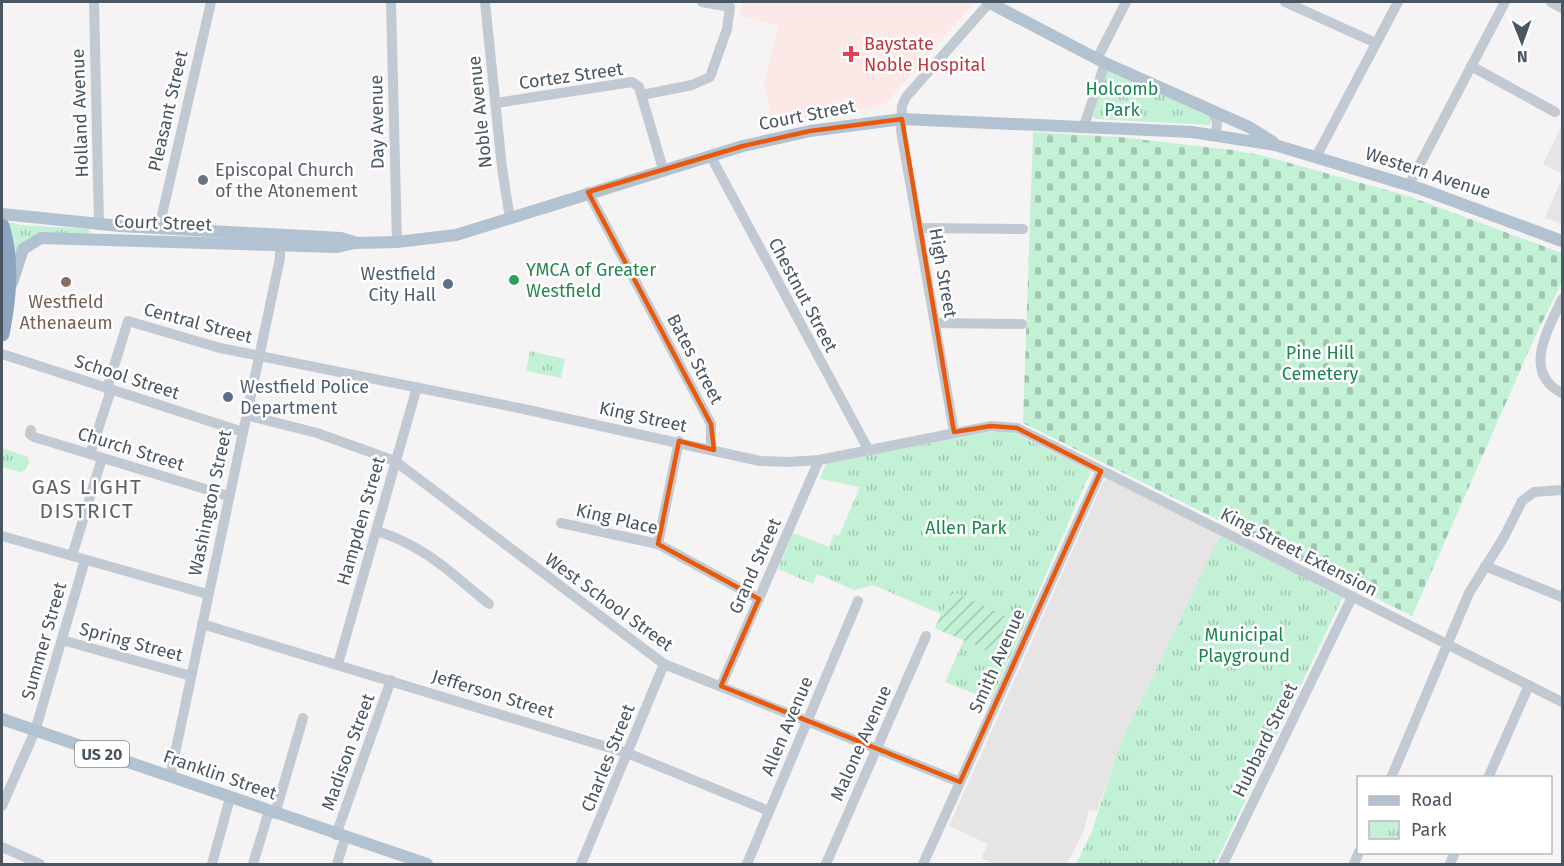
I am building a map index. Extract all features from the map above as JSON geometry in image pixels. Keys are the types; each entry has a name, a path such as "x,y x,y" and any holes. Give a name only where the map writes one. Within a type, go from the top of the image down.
{"highway":[{"path":"2,226 8,255 7,297 2,334"}],"main road":[{"path":"989,2 1101,61 1249,127 1279,146"},
{"name":"Court Street","path":"7,297 21,254 32,242 46,237 97,238 158,234 280,241 341,238 355,243 397,242 456,235 710,155 805,132 902,119 1084,126 1216,136 1279,146"},
{"name":"Western Avenue","path":"1279,146 1409,185 1563,241"},
{"name":"Court Street","path":"2,214 99,224 158,234"},
{"path":"97,238 99,224"},
{"name":"Franklin Street","path":"2,719 427,864"}],"street":[{"name":"Holland Avenue","path":"94,2 99,224"},
{"name":"Pleasant Street","path":"158,234 211,2"},
{"name":"Day Avenue","path":"391,2 397,242"},
{"name":"Noble Avenue","path":"485,2 502,168 510,219"},
{"path":"663,169 642,95 706,81 713,72 730,7 702,2"},
{"path":"902,119 906,97 989,2"},
{"path":"1084,126 1101,61 1126,2"},
{"path":"1285,2 1376,43"},
{"path":"1316,157 1398,2"},
{"path":"1409,185 1505,2"},
{"path":"1551,2 1563,8"},
{"path":"1471,66 1555,112"},
{"name":"Cortez Street","path":"496,103 632,82 639,87 642,95"},
{"path":"1211,110 1217,121 1216,136"},
{"name":"High Street","path":"902,119 901,131 954,432"},
{"name":"Chestnut Street","path":"710,155 868,449"},
{"name":"Bates Street","path":"588,192 711,424 711,449"},
{"path":"918,228 1023,229"},
{"name":"Washington Street","path":"170,777 259,356 280,241"},
{"path":"1563,299 1543,342 1540,355 1544,376 1563,393"},
{"name":"Central Street","path":"109,389 128,321 211,346 259,356"},
{"path":"935,323 1022,324"},
{"name":"School Street","path":"2,354 243,432"},
{"name":"King Street","path":"259,356 679,441 760,461 819,460 954,432 1000,425 1021,430"},
{"name":"Hampden Street","path":"338,664 417,387"},
{"path":"90,454 109,389"},
{"name":"West School Street","path":"246,416 323,435 395,461 664,664 960,782"},
{"name":"Church Street","path":"31,430 32,436 228,496"},
{"name":"King Street Extension","path":"1021,430 1563,702"},
{"path":"658,544 679,441"},
{"path":"72,556 102,458"},
{"name":"Grand Street","path":"721,686 819,460"},
{"name":"Smith Avenue","path":"923,864 1101,471"},
{"path":"1391,776 1469,593 1485,566 1529,494 1563,490"},
{"name":"King Place","path":"561,523 658,544 759,599"},
{"path":"377,531 429,553 489,604"},
{"path":"2,536 207,594"},
{"name":"Summer Street","path":"2,807 35,731 85,560"},
{"path":"1485,566 1563,597"},
{"name":"Hubbard Street","path":"1224,864 1352,597"},
{"name":"Allen Avenue","path":"747,864 858,601"},
{"name":"Jefferson Street","path":"202,624 627,753 769,811"},
{"name":"Malone Avenue","path":"826,864 926,636"},
{"name":"Spring Street","path":"62,640 191,676"},
{"name":"Charles Street","path":"581,864 664,664"},
{"name":"Madison Street","path":"337,864 341,836 392,680"},
{"path":"1488,776 1529,685"},
{"path":"253,864 303,718"},
{"path":"212,864 230,798"},
{"path":"2,847 40,864"}],"highlighted area":[{"path":"902,119 954,432 991,426 1017,428 1101,471 960,782 721,686 759,599 658,544 679,441 714,450 711,424 588,192 743,146 810,131"}],"shaded area":[{"name":"Baystate Noble Hospital","path":"743,2 975,2 886,103 878,107 773,128 764,82 778,26 740,16"},
{"path":"1562,125 1562,174 1543,164"},
{"path":"1562,178 1562,224 1545,218"},
{"path":"1105,478 1220,536 1118,749 1097,811 1089,810 1084,830 1067,864 994,864 981,858 988,844 949,826"}],"green space":[{"name":"Holcomb Park","path":"1109,70 1205,112 1211,117 1210,125 1093,117 1106,71"},
{"name":"Pine Hill Cemetery","path":"1033,132 1119,137 1265,156 1408,196 1562,253 1562,282 1534,339 1412,616 1023,423"},
{"path":"4,221 21,225 89,229 90,233 38,235 21,245 14,254"},
{"path":"530,351 565,359 561,378 526,371"},
{"name":"Allen Park","path":"1006,429 1091,471 991,700 945,682 964,640 935,628 941,614 873,585 854,590 817,574 813,584 778,569 793,533 829,547 834,534 839,536 860,487 820,479 826,463"},
{"path":"2,448 28,457 29,463 25,470 19,472 2,467"},
{"name":"Municipal Playground","path":"1220,536 1343,597 1215,864 1076,864 1092,831 1118,749"},
{"path":"952,591 1024,625 1009,660 935,628"}],"place":[{"name":"Baystate Noble Hospital","path":"851,54"},
{"name":"Episcopal Church of the Atonement","path":"203,180"},
{"name":"YMCA of Greater Westfield","path":"514,280"},
{"name":"Westfield Athenaeum","path":"66,282"},
{"name":"Westfield City Hall","path":"448,284"},
{"name":"Westfield Police Department","path":"228,397"}],"district":[{"name":"GAS LIGHT DISTRICT","path":"87,499"}]}
